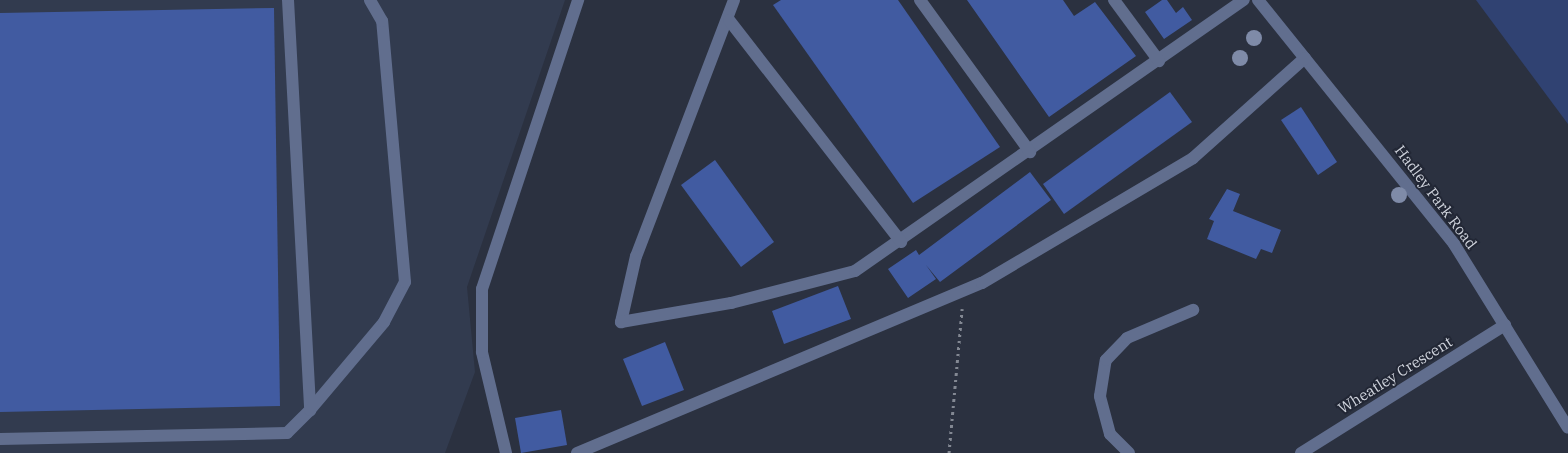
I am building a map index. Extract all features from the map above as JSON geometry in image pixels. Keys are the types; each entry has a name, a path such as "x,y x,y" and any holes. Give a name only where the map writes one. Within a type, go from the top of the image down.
{"street":[{"path":"288,0 310,410"},
{"path":"0,439 287,433 310,410 384,322 405,282 382,21 370,0"},
{"path":"506,453 482,352 482,289 578,0"},
{"path":"734,0 729,20 636,256 621,322 810,285 855,271 901,242 1244,0"},
{"path":"920,0 1030,152"},
{"path":"1114,0 1159,61"},
{"name":"Hadley Park Road","path":"1258,0 1454,244 1568,428"},
{"path":"729,20 901,242"},
{"path":"577,453 982,283 1193,158 1305,58"},
{"path":"1129,453 1110,434 1100,396 1106,360 1127,338 1193,310"},
{"name":"Wheatley Crescent","path":"1301,453 1505,325"}],"path":[{"path":"949,453 954,355 962,309"}],"shaded area":[{"path":"0,0 565,0 467,287 475,372 445,453 0,453"},
{"path":"1476,0 1568,0 1568,124"}],"building":[{"path":"781,0 898,0 1000,147 913,203 773,5"},
{"path":"967,0 1063,0 1074,16 1095,2 1136,56 1049,117"},
{"path":"1162,0 1167,0 1176,13 1183,7 1192,20 1164,39 1145,12"},
{"path":"274,8 280,406 0,412 0,13"},
{"path":"1170,92 1192,122 1064,214 1043,184"},
{"path":"1301,107 1337,162 1318,175 1281,120"},
{"path":"715,160 774,242 741,267 681,185"},
{"path":"1030,172 1051,200 940,282 926,265 936,279 908,298 888,269 916,250 919,255"},
{"path":"1227,189 1240,194 1233,211 1281,230 1272,253 1261,249 1256,259 1207,239 1214,221 1209,219"},
{"path":"838,286 851,319 784,344 772,311"},
{"path":"665,342 684,390 642,406 623,359"},
{"path":"561,410 567,445 521,453 515,418"}]}
